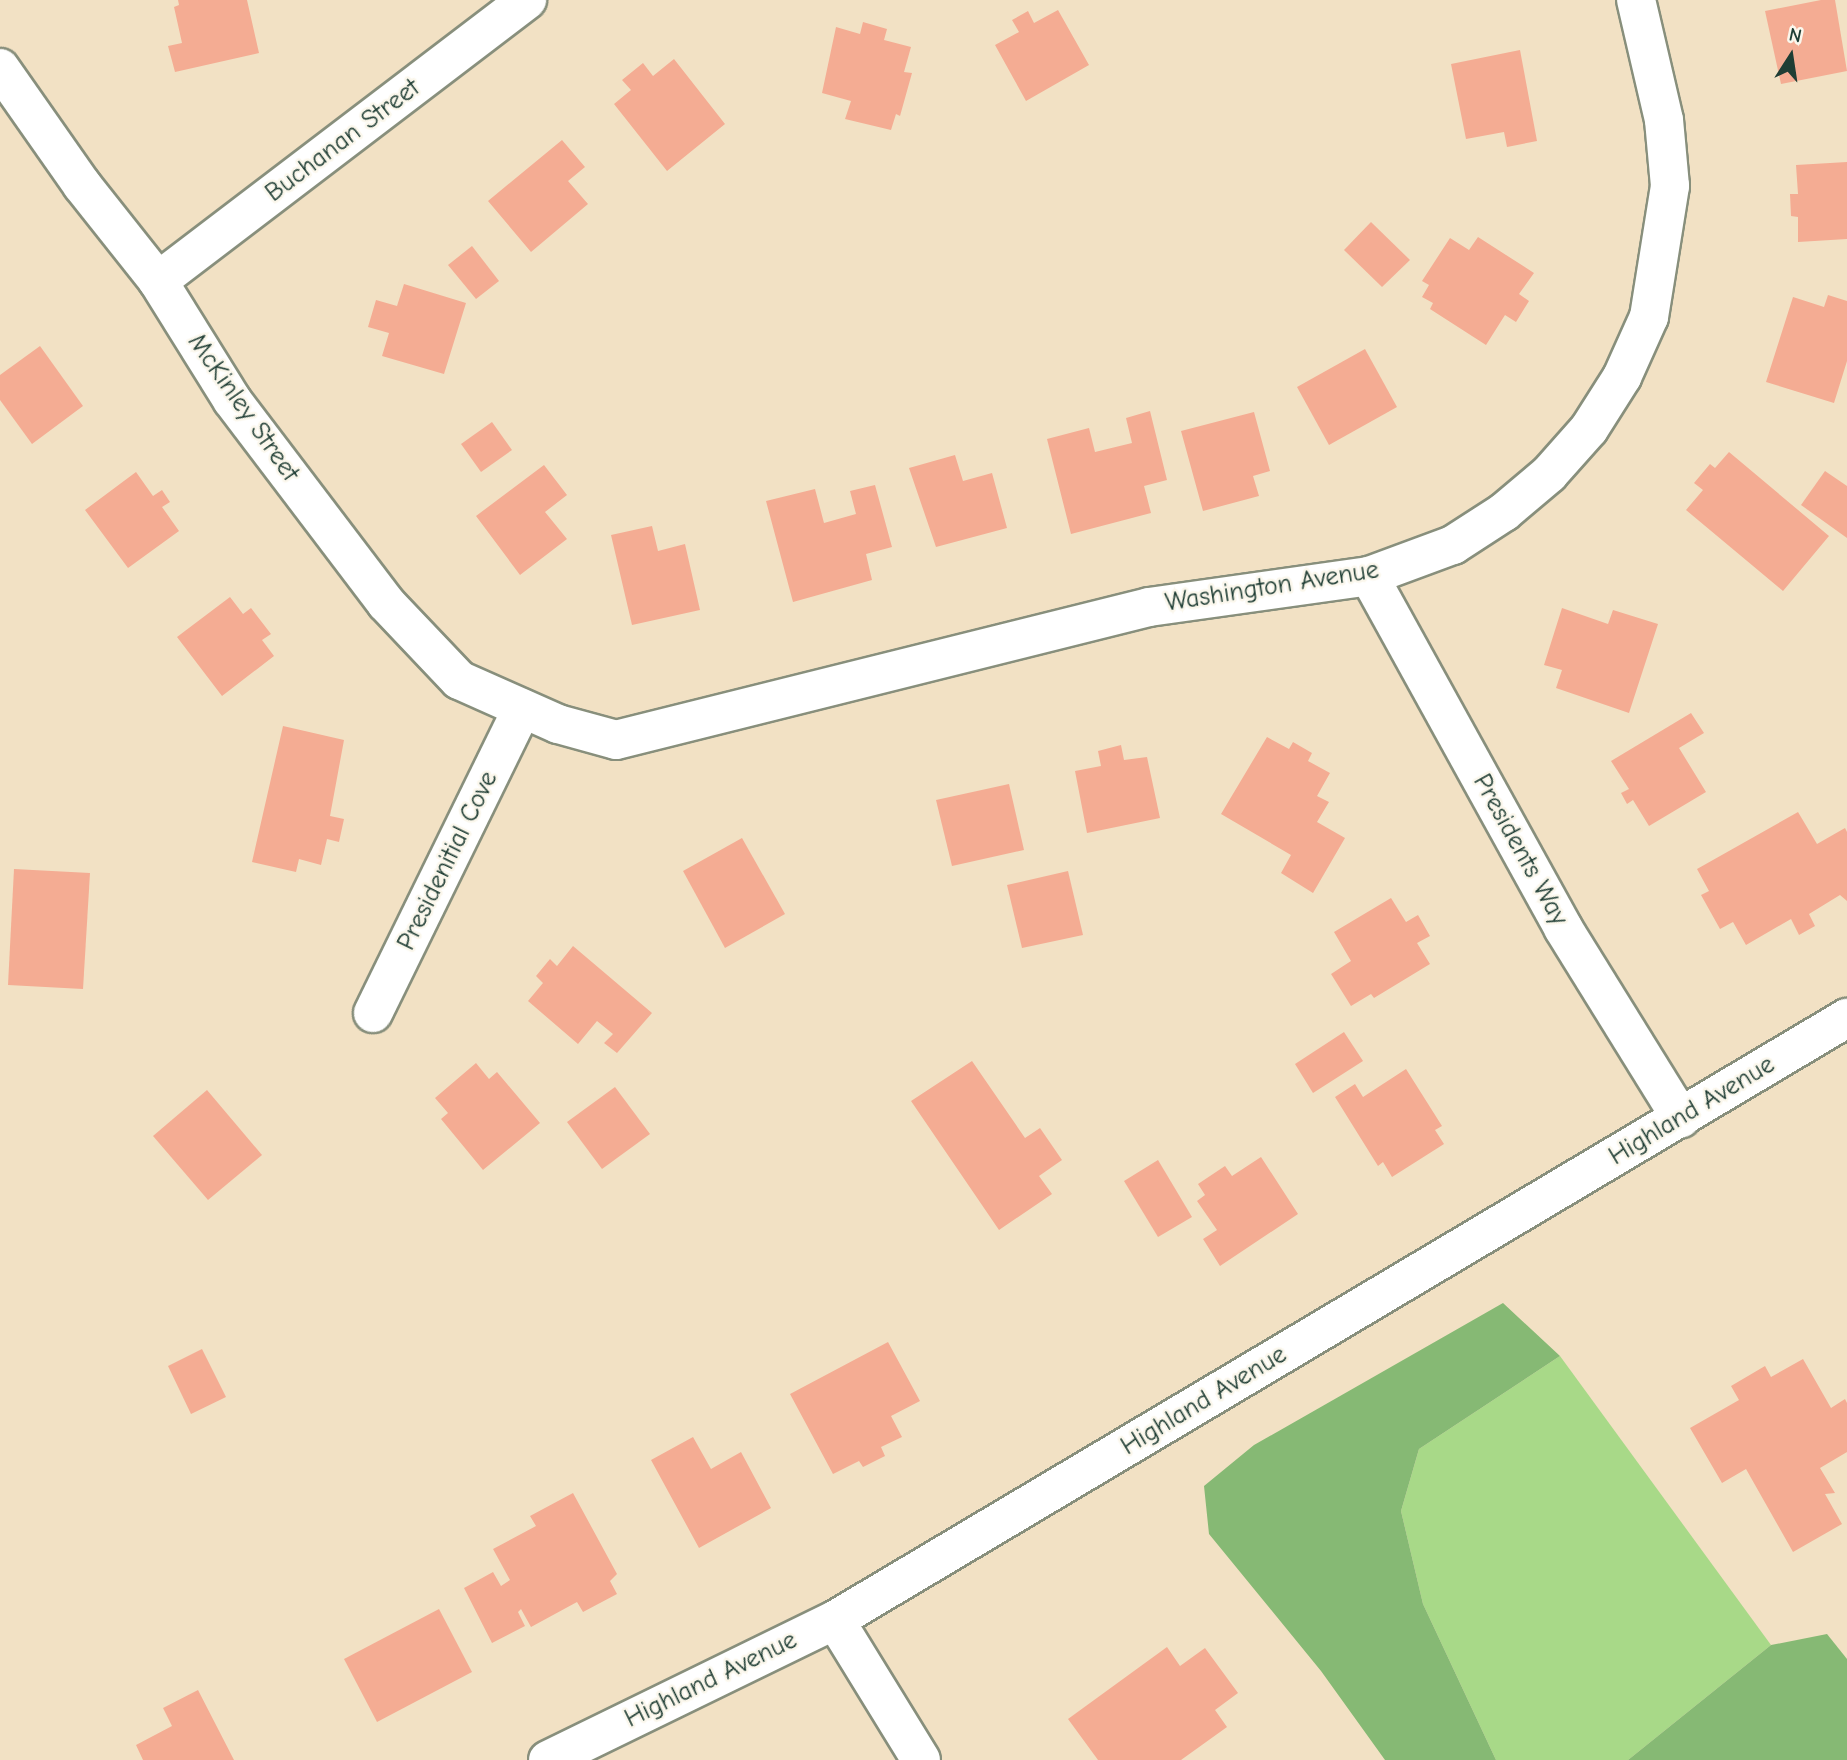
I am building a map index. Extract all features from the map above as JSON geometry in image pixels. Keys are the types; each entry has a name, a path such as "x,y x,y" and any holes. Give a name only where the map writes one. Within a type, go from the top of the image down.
{"street":[{"name":"Buchanan Street","path":"158,281 527,0"},
{"name":"Washington Avenue","path":"522,709 616,740 1149,607 1369,576 1453,545 1504,512 1549,474 1589,429 1622,377 1649,317 1670,186 1664,120 1636,0"},
{"name":"McKinley Street","path":"0,68 82,186 158,281 232,400 386,604 459,680 522,709"},
{"name":"Presidents Way","path":"1369,576 1563,928 1681,1118"},
{"name":"Presidenitial Cove","path":"373,1013 522,709"},
{"name":"Highland Avenue","path":"548,1760 835,1619 1847,1018"},
{"path":"835,1619 920,1760"}],"green space":[{"path":"1503,1303 1560,1356 1419,1449 1401,1511 1423,1604 1496,1760 1385,1760 1321,1671 1209,1534 1204,1486 1254,1445"},
{"path":"1560,1356 1771,1645 1628,1760 1496,1760 1423,1604 1401,1511 1419,1449"},
{"path":"1827,1634 1847,1659 1847,1760 1628,1760 1771,1645"}],"building":[{"path":"178,0 247,0 259,53 175,72 168,46 182,43 174,7 179,5"},
{"path":"1821,0 1835,0 1847,71 1781,84 1765,11"},
{"path":"1058,10 1089,65 1026,101 995,45 1019,32 1012,20 1028,11 1034,23"},
{"path":"863,22 887,29 884,40 911,47 904,72 912,73 900,116 896,114 891,130 845,119 851,101 822,93 836,27 860,34"},
{"path":"1520,50 1537,141 1507,147 1504,132 1466,139 1451,64"},
{"path":"674,59 725,124 667,171 614,104 631,90 622,80 643,63 653,76"},
{"path":"562,140 585,167 568,181 588,204 531,252 488,201"},
{"path":"1847,162 1847,239 1798,242 1798,217 1791,216 1790,194 1798,194 1796,165"},
{"path":"1371,222 1410,260 1382,287 1344,250"},
{"path":"1478,237 1534,273 1519,294 1529,301 1516,322 1505,315 1486,345 1430,309 1433,303 1422,297 1429,285 1422,281 1450,238 1469,250"},
{"path":"472,246 499,281 476,299 448,265"},
{"path":"404,284 466,303 444,374 382,356 389,333 368,327 376,300 397,306"},
{"path":"1828,295 1847,301 1847,361 1834,403 1766,382 1793,297 1824,307"},
{"path":"40,346 83,406 32,444 0,400 0,375"},
{"path":"1365,349 1397,407 1329,445 1297,387"},
{"path":"1150,411 1167,480 1144,486 1151,513 1071,534 1047,439 1089,428 1095,452 1132,443 1126,418"},
{"path":"1254,412 1270,471 1253,476 1259,496 1203,511 1181,431"},
{"path":"492,422 512,450 481,472 461,444"},
{"path":"1729,452 1829,536 1783,591 1686,510 1703,490 1694,483 1710,464 1715,468"},
{"path":"955,455 963,481 992,473 1007,528 936,547 909,468"},
{"path":"544,465 567,495 545,512 567,539 520,575 476,516"},
{"path":"1825,471 1847,486 1847,538 1801,505"},
{"path":"136,472 153,496 162,490 170,502 162,507 179,531 128,568 85,510"},
{"path":"875,485 892,547 866,554 872,580 793,602 766,501 815,489 824,523 856,514 850,491"},
{"path":"652,526 658,551 685,544 700,610 632,625 611,535"},
{"path":"230,597 243,614 251,608 271,634 262,640 274,656 222,696 177,637"},
{"path":"1562,608 1608,624 1613,610 1658,624 1629,713 1556,688 1562,670 1544,665"},
{"path":"1691,713 1704,733 1679,748 1706,792 1649,826 1633,800 1627,804 1621,793 1629,789 1611,761"},
{"path":"283,726 344,740 330,816 344,819 339,842 327,839 321,865 299,859 296,872 252,862"},
{"path":"1267,737 1289,749 1293,742 1312,753 1308,761 1330,773 1317,796 1329,802 1317,822 1345,838 1313,893 1281,873 1291,855 1221,814"},
{"path":"1121,745 1124,760 1147,757 1160,818 1087,833 1075,771 1101,766 1098,751"},
{"path":"1009,784 1024,850 952,866 936,800"},
{"path":"1798,812 1817,844 1845,828 1847,901 1840,895 1809,914 1815,926 1799,935 1791,919 1746,945 1733,922 1720,929 1701,895 1709,891 1697,869"},
{"path":"742,838 785,914 725,948 683,871"},
{"path":"14,869 90,873 83,989 8,985"},
{"path":"1068,871 1083,935 1022,948 1007,885"},
{"path":"1391,898 1406,922 1418,915 1430,936 1417,943 1430,964 1374,998 1371,994 1351,1006 1331,974 1351,961 1334,932"},
{"path":"573,946 652,1013 617,1053 604,1043 613,1034 597,1021 578,1044 528,1001 543,983 536,976 550,959 557,966"},
{"path":"1344,1032 1363,1061 1313,1093 1295,1064"},
{"path":"972,1061 1025,1138 1040,1128 1062,1160 1039,1176 1052,1194 999,1230 911,1101"},
{"path":"476,1063 489,1079 497,1072 540,1123 483,1170 441,1119 448,1113 435,1098"},
{"path":"1406,1069 1442,1126 1435,1130 1444,1144 1392,1177 1383,1162 1378,1166 1335,1097 1355,1084 1363,1097"},
{"path":"615,1087 650,1134 602,1169 567,1122"},
{"path":"207,1090 262,1155 208,1200 153,1136"},
{"path":"1261,1157 1298,1214 1220,1266 1203,1239 1217,1230 1197,1201 1205,1195 1198,1184 1225,1166 1232,1176"},
{"path":"1158,1160 1192,1217 1158,1237 1124,1181"},
{"path":"888,1342 920,1401 891,1416 902,1437 881,1447 885,1456 863,1467 859,1461 833,1474 790,1394"},
{"path":"202,1349 226,1397 191,1414 168,1366"},
{"path":"1803,1359 1831,1408 1845,1399 1847,1403 1847,1452 1820,1468 1835,1493 1825,1494 1842,1524 1793,1552 1746,1469 1722,1483 1690,1428 1739,1400 1731,1386 1765,1366 1771,1377"},
{"path":"693,1437 711,1469 741,1452 771,1508 699,1548 651,1460"},
{"path":"573,1493 617,1574 610,1581 617,1594 583,1612 577,1602 531,1627 521,1609 518,1612 525,1626 492,1643 464,1588 493,1572 501,1586 510,1580 493,1549 536,1526 530,1516"},
{"path":"439,1609 472,1672 377,1722 344,1659"},
{"path":"1167,1647 1180,1666 1205,1648 1238,1693 1215,1710 1227,1727 1181,1760 1098,1760 1068,1719"},
{"path":"198,1690 234,1760 143,1760 136,1745 172,1726 163,1708"}]}
